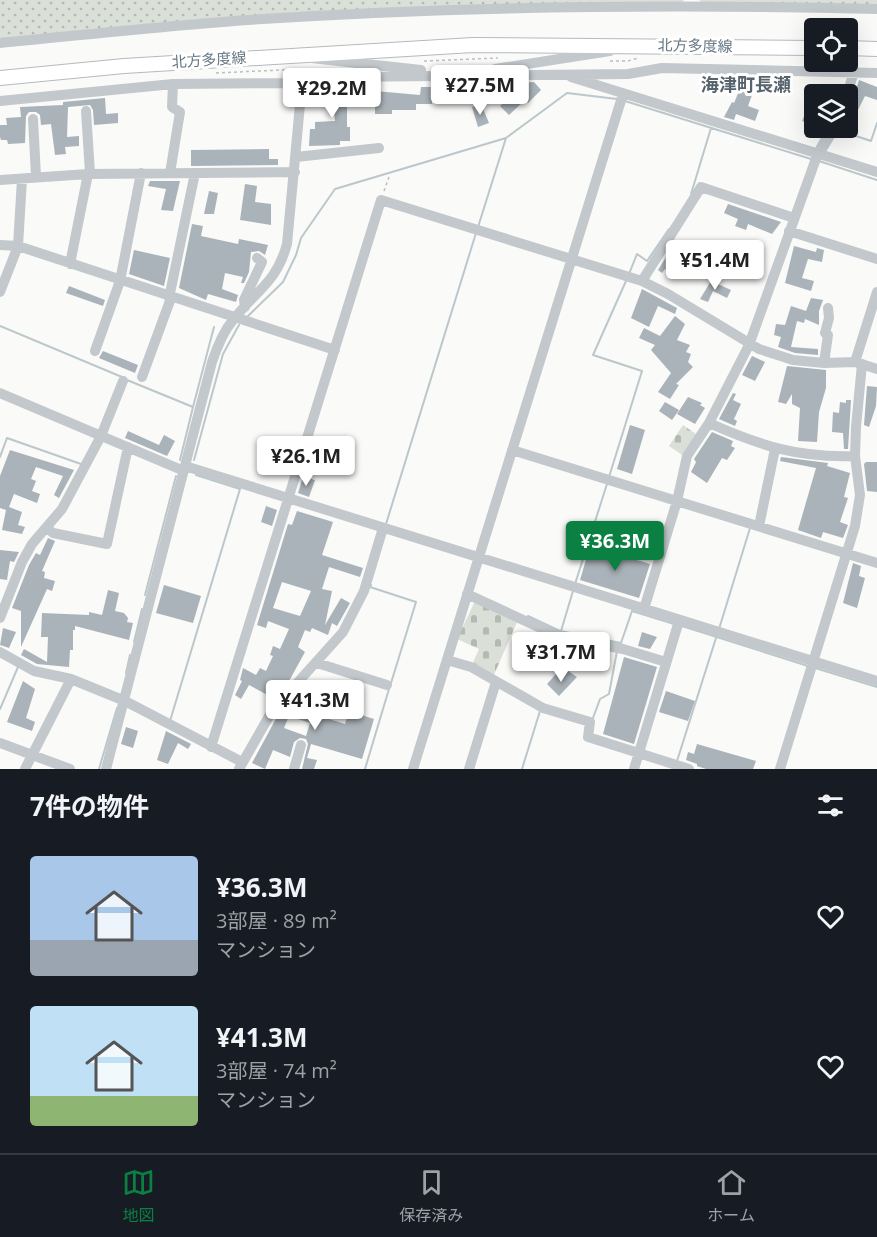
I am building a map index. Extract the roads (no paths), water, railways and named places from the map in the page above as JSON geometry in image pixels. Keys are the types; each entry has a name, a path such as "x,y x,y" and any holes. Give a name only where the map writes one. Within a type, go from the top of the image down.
{"main road":[{"name":"北方多度線","path":"0,78 124,66 473,45 804,48"},
{"path":"858,48 877,49"}],"street":[{"path":"0,43 248,20 460,11 692,3 877,9"},
{"path":"298,54 318,60 452,72 470,76 485,71 642,45"},
{"path":"0,101 173,84 302,83 340,76 628,74 662,68 804,71"},
{"path":"850,84 854,72 877,73"},
{"path":"558,73 877,172"},
{"path":"106,769 218,344 233,319 270,283 282,262 287,244 302,83"},
{"path":"170,173 180,112 172,107 173,84"},
{"path":"413,769 623,94"},
{"path":"70,264 89,174 86,111"},
{"path":"33,119 36,177"},
{"path":"644,609 677,501 687,456 709,423 749,345 818,153 826,138"},
{"path":"296,157 379,148"},
{"path":"0,180 89,174 295,172"},
{"path":"95,351 120,281 141,173"},
{"path":"142,377 170,298 195,173"},
{"path":"0,292 18,246 22,179"},
{"path":"642,281 701,187 794,218"},
{"path":"211,747 381,200 642,281 668,294 749,345 793,360 858,363 877,369"},
{"path":"789,231 877,258"},
{"path":"0,245 18,246 233,319 335,350"},
{"path":"245,307 244,300 262,262 257,258"},
{"path":"780,769 855,526 860,495 855,456 858,363 877,292"},
{"path":"824,363 828,334 825,333 829,318 828,308"},
{"path":"0,618 22,562 32,544 62,510 101,436 123,381"},
{"path":"0,393 184,469 288,498 877,681"},
{"path":"709,423 775,449 831,457 855,456"},
{"path":"47,528 53,533 107,544 128,447"},
{"path":"759,526 775,449"},
{"path":"512,450 877,563"},
{"path":"0,652 34,671 71,679 125,701 211,747 241,766 272,711 343,632 357,608 383,528"},
{"path":"467,594 558,636 623,649 666,663"},
{"path":"634,769 679,621"},
{"path":"447,660 471,667 543,708 590,722 588,737 689,769"},
{"path":"317,663 387,685"},
{"path":"25,769 71,679"},
{"path":"469,769 496,681"},
{"path":"0,742 70,769"},
{"path":"294,769 301,745"}],"waterway":[{"path":"247,317 283,282 296,255 301,238 335,189 506,138 567,93 617,99"},
{"path":"625,101 811,159"},
{"path":"826,150 838,130 871,141 877,123"},
{"path":"691,194 711,128"},
{"path":"478,227 506,138"},
{"path":"819,161 877,180"},
{"path":"629,274 637,254 647,261 669,229"},
{"path":"386,524 476,233"},
{"path":"609,477 642,371 593,355 626,281"},
{"path":"194,460 223,354 239,325"},
{"path":"0,326 122,377"},
{"path":"193,407 214,327"},
{"path":"127,380 193,407 180,460"},
{"path":"0,457 7,438 81,464"},
{"path":"170,721 240,489 196,475"},
{"path":"145,595 176,476"},
{"path":"575,584 607,484"},
{"path":"719,629 750,528"},
{"path":"371,585 370,587 416,602 391,683"},
{"path":"561,631 573,591"},
{"path":"134,642 142,609"},
{"path":"528,616 560,631 621,643 632,611 674,624"},
{"path":"682,626 808,666"},
{"path":"677,761 716,638"},
{"path":"593,718 600,699 609,694 617,651"},
{"path":"126,673 130,655"},
{"path":"0,709 18,667"},
{"path":"815,668 877,687"},
{"path":"365,769 389,689"},
{"path":"99,769 117,708"},
{"path":"522,769 540,711"}],"district":[{"name":"海津町長瀬","path":"746,85"}]}
